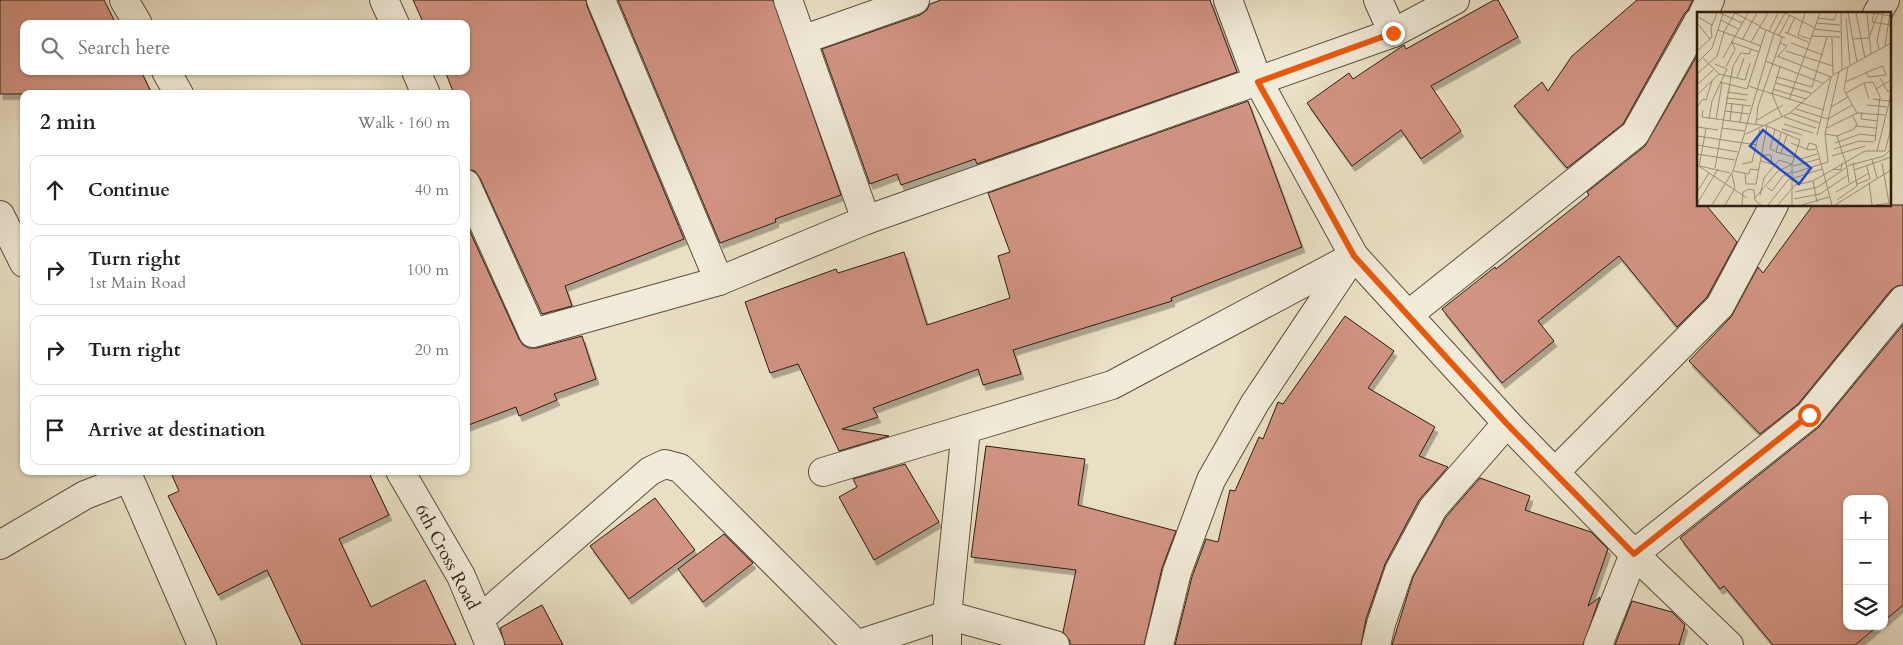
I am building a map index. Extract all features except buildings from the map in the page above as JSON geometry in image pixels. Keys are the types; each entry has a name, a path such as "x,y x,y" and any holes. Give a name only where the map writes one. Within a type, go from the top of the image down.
{"street":[{"path":"124,0 136,20"},
{"path":"384,0 393,20"},
{"path":"601,0 719,281"},
{"path":"788,0 866,220"},
{"path":"802,40 915,0"},
{"path":"1228,0 1258,82 1354,256 1506,423 1634,554 1729,645"},
{"path":"1378,0 1393,33"},
{"path":"470,193 533,332 719,281 866,220 1393,33 1455,0"},
{"path":"1704,12 1710,0"},
{"path":"1879,12 1885,0"},
{"path":"1408,315 1635,134 1697,24"},
{"path":"168,75 177,90"},
{"path":"418,75 424,90"},
{"path":"1555,472 1720,306 1773,206"},
{"path":"0,215 20,255"},
{"path":"823,472 1112,385 1354,256"},
{"path":"1159,645 1177,572 1211,480 1255,403 1354,256"},
{"path":"1598,645 1634,554 1809,415 1903,300"},
{"path":"1376,645 1399,571 1433,508 1506,423"},
{"path":"947,645 947,615 966,429"},
{"path":"480,619 650,471 665,464 680,468 857,645 947,615 1055,645"},
{"path":"0,545 85,495 126,475"},
{"path":"128,475 202,645"},
{"name":"6th Cross Road","path":"402,475 461,576 490,645"}],"route":[{"path":"1393,33 1258,82 1354,256 1506,423 1634,554 1809,415"}]}
